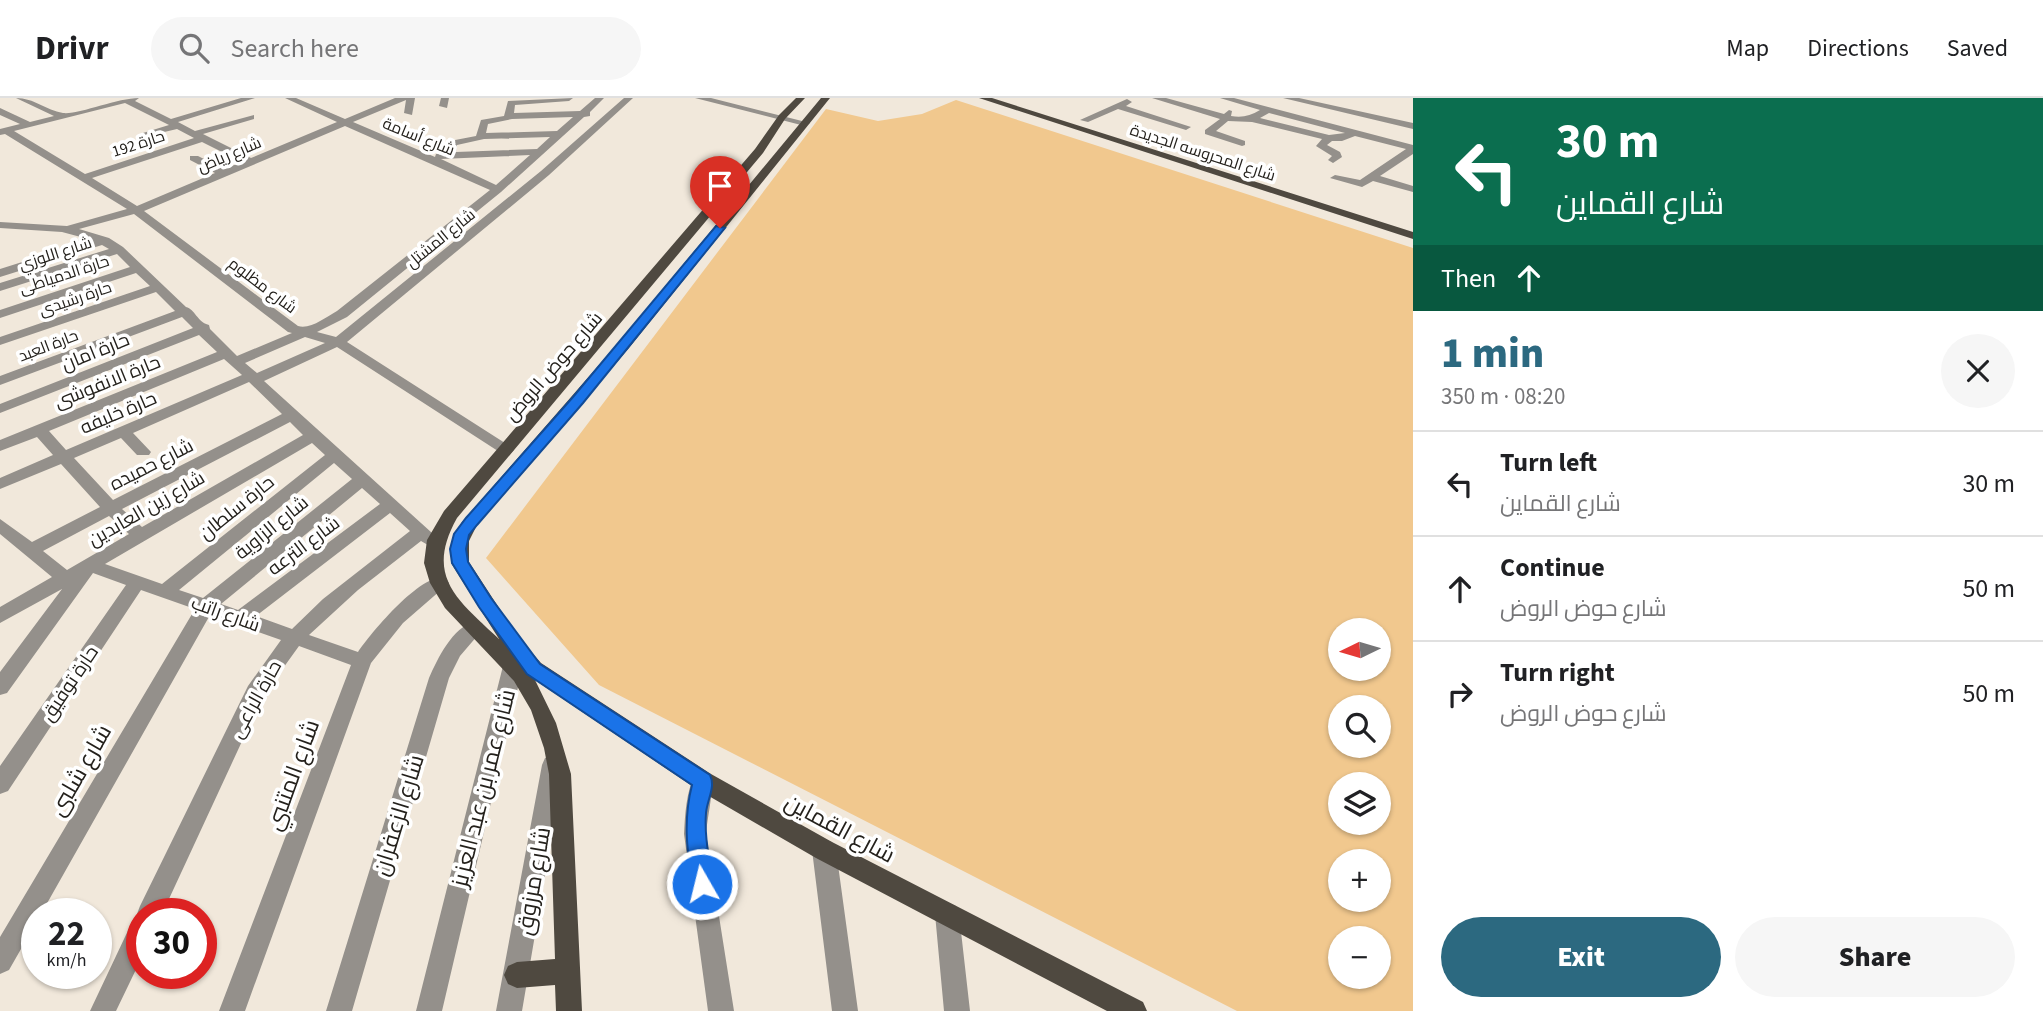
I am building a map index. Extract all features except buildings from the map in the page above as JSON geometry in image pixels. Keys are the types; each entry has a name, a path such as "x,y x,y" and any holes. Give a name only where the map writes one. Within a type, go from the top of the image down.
{"main road":[{"name":"شارع حوض الروض","path":"523,667 460,563 458,549 462,534 624,345 826,98"},
{"name":"شارع المحروسه الجديدة","path":"982,98 1413,236"},
{"name":"شارع المحروسه الجديدة","path":"1017,98 1400,219"},
{"name":"شارع حوض الروض","path":"427,537 445,522 601,340 759,151 791,108"},
{"path":"601,340 624,345"},
{"path":"556,393 578,400"},
{"path":"427,537 440,583 449,599 475,628 523,667"},
{"name":"شارع عمر بن عبد العزيز","path":"523,667 556,751 560,774 569,1011"},
{"name":"شارع القماين","path":"523,667 703,782 824,850 1128,1010"},
{"path":"517,975 569,971"}],"street":[{"path":"20,98 63,117"},
{"path":"92,98 108,105"},
{"path":"146,135 251,98"},
{"name":"شارع أسامة","path":"291,98 343,123 430,156 497,190"},
{"name":"شارع رياض","path":"65,228 136,210 403,98"},
{"path":"409,113 411,98"},
{"path":"509,116 509,104 569,98"},
{"name":"شارع المشتل","path":"232,356 302,333 342,314 497,190 600,98"},
{"name":"شارع المشتل","path":"254,377 338,342 545,173 629,98"},
{"path":"699,98 791,108"},
{"path":"743,98 791,108 810,118"},
{"path":"1085,120 1129,101 1129,98"},
{"path":"1156,98 1224,118 1252,119 1329,138 1347,137 1356,132"},
{"path":"1224,98 1247,100 1268,109 1413,148"},
{"path":"1287,98 1413,126"},
{"path":"1308,98 1353,112"},
{"path":"3,132 130,99 173,124 251,162"},
{"path":"1242,143 1208,132 1247,100"},
{"path":"305,105 317,102"},
{"path":"1116,106 1186,127"},
{"path":"1252,119 1268,109"},
{"path":"0,111 29,125"},
{"path":"481,136 484,122 506,119 509,116 584,114 608,117"},
{"name":"حارة 192","path":"83,178 251,117"},
{"name":"شارع مظلوم","path":"3,132 136,210 286,324 302,333 338,342 506,450"},
{"path":"450,155 453,143 481,136 561,134"},
{"path":"1329,138 1321,146 1336,154 1337,157 1333,160"},
{"path":"1335,178 1358,184 1413,148"},
{"path":"430,156 540,152"},
{"path":"1399,157 1413,161"},
{"path":"194,158 223,173"},
{"path":"522,168 545,173"},
{"path":"1371,177 1413,190"},
{"path":"4,227 65,228 105,240 119,250 187,311 313,436 427,537"},
{"path":"0,284 105,240"},
{"name":"شارع اللوزي","path":"0,284 119,250"},
{"name":"حارة الدمياطى","path":"0,314 140,268"},
{"name":"حارة رشيدى","path":"0,341 160,287"},
{"path":"79,288 100,308"},
{"name":"حارة العبد","path":"0,381 187,311"},
{"name":"حارة امان","path":"0,409 204,328"},
{"name":"حارة الانفوشى","path":"0,446 232,356"},
{"name":"حارة خليفه","path":"0,484 254,377"},
{"name":"شارع حميده","path":"30,550 292,415"},
{"path":"39,430 110,509 141,535"},
{"path":"123,431 143,452"},
{"name":"شارع زين العابدين","path":"0,616 313,436"},
{"name":"حارة سلطان","path":"165,591 334,455"},
{"name":"شارع الزاوية","path":"206,606 362,480"},
{"name":"شارع الترعه","path":"241,618 390,505"},
{"path":"2,528 65,579"},
{"name":"حارة الراعى","path":"157,898 255,692 293,637 330,603 427,537"},
{"path":"0,687 89,565"},
{"name":"شارع راتب","path":"89,565 362,661"},
{"name":"حارة توفيق","path":"0,784 137,582"},
{"name":"شارع المتنبي","path":"232,1011 362,661 392,620 414,600 440,583"},
{"name":"شارع شلبى","path":"0,961 206,606"},
{"name":"شارع الزعفران","path":"339,1011 439,678 446,660 475,628"},
{"name":"شارع عمر بن عبد العزيز","path":"429,1011 523,667"},
{"name":"شارع مرزوق","path":"509,1011 556,751"},
{"path":"703,782 696,810 695,834 721,1011"},
{"path":"824,850 845,1011"},
{"path":"947,914 957,1011"},
{"path":"103,1011 126,963"}],"shaded area":[{"path":"956,100 1413,248 1413,1011 1237,1011 599,685 486,558 826,109 878,121 922,114"}],"route":[{"path":"702,884 695,834 696,810 703,782 534,669 511,642 485,603 460,563 458,549 462,534 471,521 578,400 720,228"}]}
